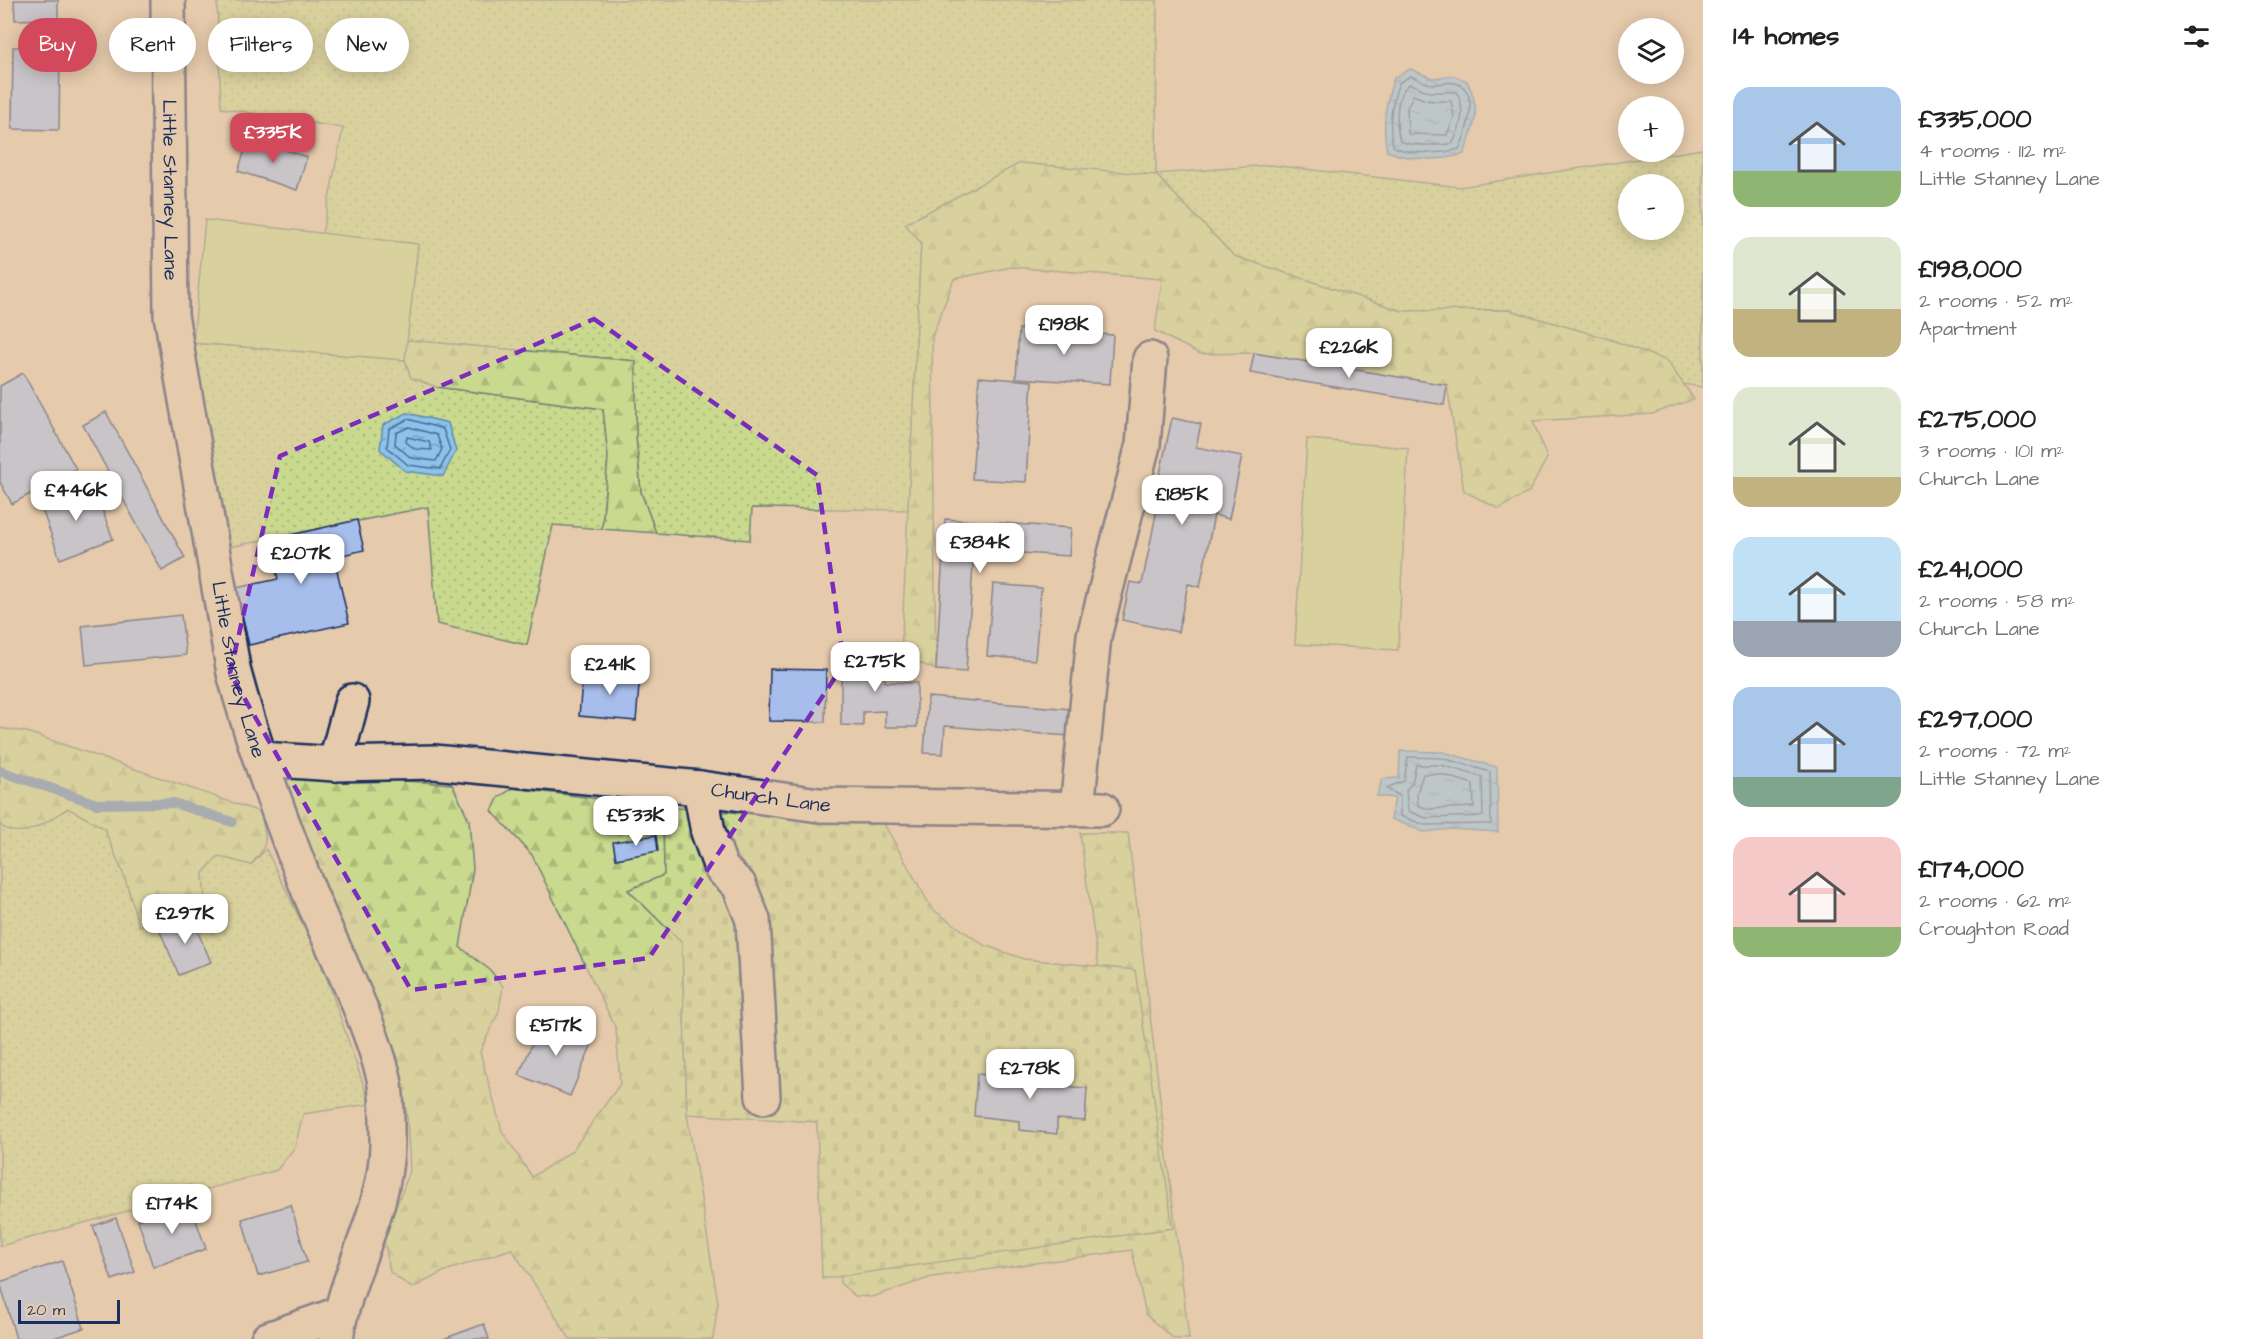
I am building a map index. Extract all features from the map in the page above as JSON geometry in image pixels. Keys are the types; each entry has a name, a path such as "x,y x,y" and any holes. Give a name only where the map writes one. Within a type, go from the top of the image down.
{"street":[{"name":"Little Stanney Lane","path":"168,0 171,315 234,673 249,730 307,885 349,979 383,1076 387,1147 377,1212 337,1327"},
{"name":"Church Lane","path":"261,759 335,764 434,762 700,788 819,805 1090,809 1094,636 1143,445 1150,359"},
{"path":"335,764 352,701"},
{"path":"700,788 708,832 721,868 739,885 753,920 763,1097"},
{"path":"267,1339 337,1327"}],"highlighted area":[{"path":"594,319 817,475 844,664 649,958 411,990 230,673 280,456"}],"green space":[{"path":"217,0 1157,0 1156,174 1270,165 1460,187 1620,162 1684,162 1684,152 1703,149 1703,387 1682,384 1667,361 1609,339 1509,310 1402,311 1234,256 1156,175 921,243 908,510 752,508 750,540 656,533 641,492 636,437 635,361 407,340 418,245 322,234 343,128 221,108 220,72 313,72 313,18 218,18"},
{"path":"1020,163 1156,175 1234,256 1402,311 1509,310 1609,339 1667,361 1694,399 1652,414 1533,421 1547,458 1529,492 1499,509 1464,491 1447,385 1254,353 1200,354 1155,331 1162,279 1011,267 954,279 932,337 936,670 901,655 921,243 905,224"},
{"path":"205,220 418,244 405,360 193,343"},
{"path":"407,340 636,361 636,437 641,492 656,533 602,529 608,457 603,409 437,387 411,378 405,360"},
{"path":"193,343 405,360 411,378 437,387 603,409 608,457 602,529 553,525 527,645 437,624 428,507 219,549"},
{"path":"1307,439 1408,448 1398,650 1295,644"},
{"path":"0,728 27,732 260,812 265,835 264,846 251,865 218,856 203,873 205,903 139,926 125,878 104,828 68,808 27,831 9,830 0,825"},
{"path":"279,773 452,784 469,820 473,869 460,947 490,970 503,986 499,1011 480,1052 502,1131 532,1177 572,1151 620,1084 616,1029 532,855 492,811 499,797 513,788 663,807 664,875 628,890 682,943 687,1114 718,1302 713,1339 570,1339 512,1249 445,1271 412,1288 390,1272 384,1239 410,1171 407,1116 398,1058"},
{"path":"663,807 884,824 932,909 984,945 1024,959 1135,970 1173,1228 822,1279 817,1122 687,1114 682,943 628,890 664,875"},
{"path":"68,808 104,828 125,878 139,926 203,873 218,856 251,865 266,849 323,967 370,1104 303,1114 295,1147 277,1170 0,1246 0,825 9,830 27,830 44,823"},
{"path":"1080,833 1128,833 1189,1339 1174,1339 1146,1315 1132,1250 932,1277 872,1297 855,1296 840,1283 840,1255 1131,1203"}],"water":[{"path":"1410,69 1432,78 1455,76 1467,81 1476,109 1464,154 1426,159 1406,157 1387,151 1385,123 1391,87 1394,78"},
{"path":"407,413 448,423 456,451 443,476 405,471 380,449 383,425"},
{"path":"1400,751 1443,752 1497,767 1498,832 1451,829 1424,832 1391,819 1395,798 1377,796 1382,779 1399,778"}],"building":[{"path":"14,0 58,0 58,18 18,18 15,20"},
{"path":"13,47 18,47 18,72 60,72 59,130 12,129"},
{"path":"249,138 307,157 297,190 238,171"},
{"path":"1019,329 1113,335 1110,384 1016,378"},
{"path":"1254,353 1447,385 1444,405 1250,373"},
{"path":"23,373 76,469 12,504 0,482 0,386"},
{"path":"979,377 1032,381 1026,482 972,479"},
{"path":"106,412 185,558 162,571 83,425"},
{"path":"1172,418 1201,424 1196,447 1242,456 1229,519 1214,515 1200,587 1188,584 1178,632 1122,620 1130,582 1142,584 1162,484 1158,483"},
{"path":"93,485 113,539 60,559 40,504"},
{"path":"945,519 1071,528 1069,556 974,550 966,672 936,670"},
{"path":"357,520 364,550 334,557 349,623 249,645 236,588 278,579 269,540"},
{"path":"993,584 1041,588 1035,660 987,656"},
{"path":"181,615 186,655 86,665 82,626"},
{"path":"841,654 885,655 885,682 917,683 917,727 885,727 885,711 863,712 863,726 841,725"},
{"path":"770,669 826,670 825,722 769,721"},
{"path":"583,671 640,675 636,721 579,716"},
{"path":"928,697 1071,709 1069,736 945,726 943,754 924,753"},
{"path":"656,835 658,851 616,859 613,842"},
{"path":"191,916 211,962 179,975 159,929"},
{"path":"543,1018 594,1039 570,1096 519,1075"},
{"path":"1027,1067 1061,1069 1059,1086 1087,1088 1085,1121 1057,1119 1057,1134 1019,1130 1019,1121 974,1116 977,1074 1026,1078"},
{"path":"190,1203 206,1249 153,1267 138,1220"},
{"path":"291,1205 307,1262 258,1276 242,1219"},
{"path":"116,1218 135,1272 112,1280 93,1226"},
{"path":"62,1261 84,1328 51,1339 16,1339 0,1282"},
{"path":"484,1324 489,1339 443,1339"}],"waterway":[{"path":"0,771 97,804 174,803 232,822"}]}
